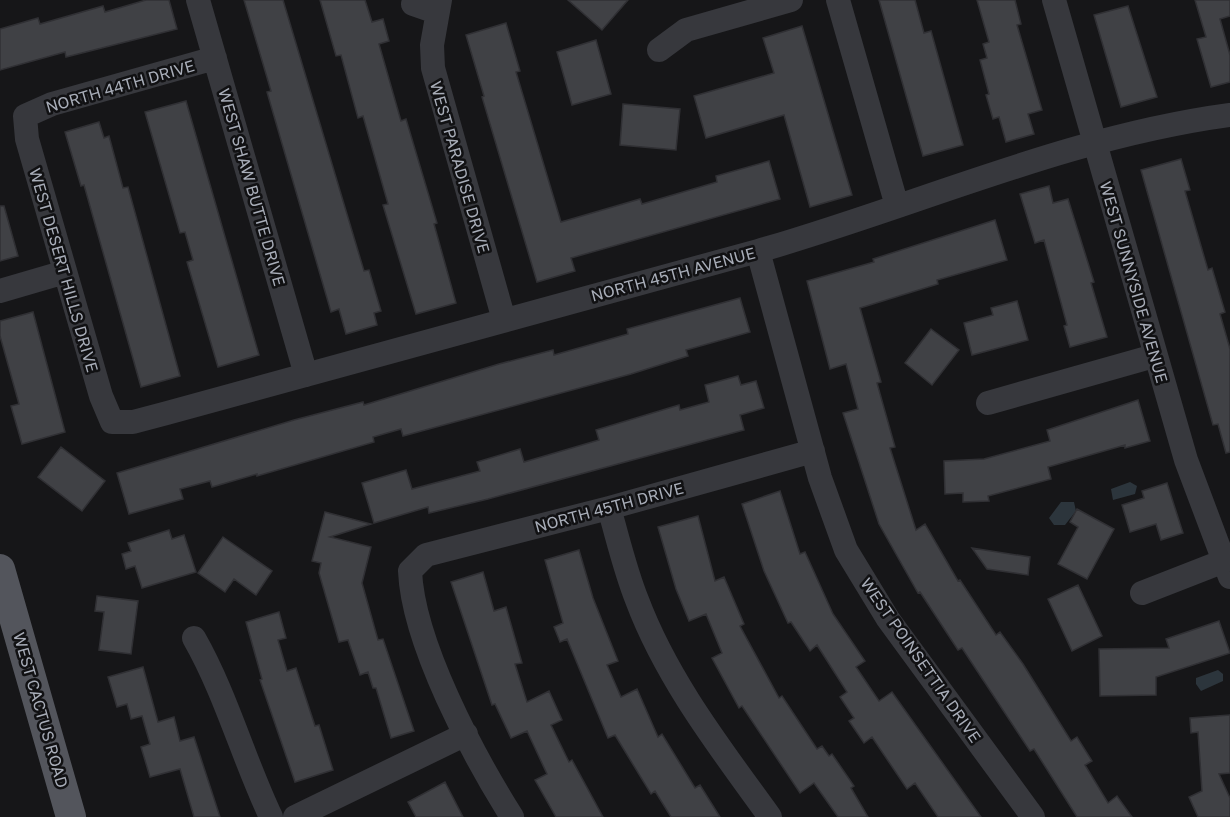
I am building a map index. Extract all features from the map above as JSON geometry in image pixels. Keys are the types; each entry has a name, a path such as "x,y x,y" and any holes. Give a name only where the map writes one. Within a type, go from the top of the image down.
{"main road":[{"name":"WEST CACTUS ROAD","path":"0,569 71,817"}],"street":[{"name":"WEST SHAW BUTTE DRIVE","path":"198,0 306,375"},
{"path":"659,50 686,30 791,0"},
{"path":"838,0 897,206"},
{"name":"WEST SUNNYSIDE AVENUE","path":"1054,0 1154,356 1186,460 1227,569 1142,593"},
{"name":"WEST PARADISE DRIVE","path":"430,5 438,93 504,320"},
{"name":"NORTH 44TH DRIVE","path":"25,116 52,104 215,58"},
{"name":"NORTH 45TH AVENUE","path":"112,422 133,422 758,251 834,229 969,180 1095,142 1178,122 1230,115"},
{"name":"WEST DESERT HILLS DRIVE","path":"25,116 27,139 100,396 112,422"},
{"name":"WEST POINSETTIA DRIVE","path":"758,251 813,451 846,550 864,583 1033,817"},
{"path":"0,291 65,272"},
{"path":"988,403 1154,356"},
{"name":"NORTH 45TH DRIVE","path":"466,734 436,669 411,597 410,571 426,555 609,508 813,451"},
{"path":"609,508 637,600 662,653 708,731 770,817"},
{"path":"194,638 213,671 248,768 271,817"},
{"path":"295,817 466,734 512,817"}],"shaded area":[{"path":"1130,482 1137,486 1135,494 1113,500 1111,489"},
{"path":"1061,502 1074,502 1076,511 1065,525 1054,525 1049,518"},
{"path":"1218,670 1223,674 1223,681 1201,691 1196,684 1196,678"}],"building":[{"path":"146,0 169,0 177,29 66,57 65,52 0,70 0,29 38,18 40,24 103,6 105,12"},
{"path":"244,0 283,0 364,271 369,270 381,311 374,313 377,325 346,334 339,309 331,312 267,92 271,91"},
{"path":"320,0 365,0 372,22 383,19 389,41 379,44 401,121 406,119 437,223 434,224 456,303 416,314 383,205 388,204 363,116 358,118 341,55 336,56"},
{"path":"568,0 628,0 602,30"},
{"path":"879,0 915,0 924,33 931,31 963,145 923,156"},
{"path":"977,0 1015,0 1021,24 1017,25 1042,110 1028,114 1034,134 1006,142 999,117 993,119 980,60 987,58 983,44 989,42"},
{"path":"1195,0 1230,0 1230,16 1220,19 1230,55 1230,82 1211,87 1197,39 1206,37"},
{"path":"1128,6 1157,97 1121,107 1094,15"},
{"path":"506,23 520,71 516,72 561,222 640,199 642,204 717,182 716,176 769,161 780,199 571,258 575,271 537,282 466,35"},
{"path":"802,26 852,195 810,207 784,115 706,138 694,96 774,73 763,38"},
{"path":"596,40 611,94 572,105 557,52"},
{"path":"186,101 259,355 218,367 187,262 193,260 185,232 180,233 145,112"},
{"path":"623,104 680,109 676,150 620,145"},
{"path":"99,122 104,138 109,136 123,188 128,187 180,376 141,387 84,185 81,186 65,132"},
{"path":"1181,159 1190,190 1185,191 1208,270 1212,268 1225,312 1220,314 1230,349 1230,452 1226,453 1218,424 1213,425 1141,170"},
{"path":"1049,186 1053,203 1068,199 1094,282 1091,283 1107,337 1070,347 1064,326 1067,325 1044,240 1035,243 1020,194"},
{"path":"0,206 4,206 18,256 0,261"},
{"path":"995,220 1007,260 937,280 938,284 860,308 881,382 877,383 895,447 890,448 916,530 925,524 958,581 960,580 996,635 1000,632 1023,664 1071,741 1077,737 1092,761 1085,765 1108,803 1117,796 1132,817 1077,817 1034,749 1030,751 962,648 958,650 920,592 918,593 879,524 843,413 858,409 846,364 830,369 807,281 874,262 873,259"},
{"path":"740,298 750,332 686,350 688,356 631,374 403,436 401,429 373,437 374,442 257,476 257,474 212,487 210,481 180,489 183,499 129,514 117,473 294,420 363,402 364,405 499,364 553,350 554,355 628,334 627,329"},
{"path":"1017,301 1028,340 972,355 964,323 993,315 991,308"},
{"path":"33,312 65,432 22,444 11,406 19,404 0,336 0,321"},
{"path":"931,329 959,350 932,385 905,363"},
{"path":"738,376 741,385 756,381 764,408 740,415 744,430 488,499 429,513 428,507 374,523 362,483 406,470 412,489 480,471 477,462 520,449 524,462 599,440 596,430 679,405 680,410 709,402 705,385"},
{"path":"1138,400 1150,441 1125,448 1125,445 1048,467 1051,479 988,496 989,501 963,502 963,493 945,494 944,461 984,459 1050,441 1047,430"},
{"path":"61,447 105,481 82,511 38,477"},
{"path":"1167,483 1183,533 1161,540 1156,524 1130,532 1122,505 1144,498 1142,491"},
{"path":"780,491 800,554 805,552 833,614 865,661 856,667 879,701 892,692 981,817 938,817 915,783 907,789 872,737 864,743 849,721 854,718 840,697 847,692 817,645 810,651 791,622 788,623 764,571 742,504"},
{"path":"1077,509 1114,529 1087,579 1058,564 1078,527 1070,522"},
{"path":"325,512 371,524 330,537 371,547 362,583 378,640 383,639 414,731 391,738 376,688 373,688 368,672 360,675 348,640 339,642 319,573 321,563 312,561"},
{"path":"698,516 715,581 724,577 744,624 740,626 779,698 782,696 817,749 822,746 829,756 832,754 854,786 851,788 868,817 838,817 814,783 800,793 742,706 739,708 712,658 722,653 706,614 689,621 676,589 658,527"},
{"path":"169,530 172,539 184,535 196,572 142,588 135,566 126,569 122,554 131,551 128,543"},
{"path":"223,537 272,571 256,595 234,579 225,592 198,573"},
{"path":"972,548 1030,557 1028,575 987,569"},
{"path":"579,550 593,598 618,661 607,665 621,697 637,689 658,737 662,734 695,788 700,785 720,817 671,817 655,791 651,794 615,735 608,738 567,639 560,642 554,627 563,623 545,560"},
{"path":"483,572 494,611 506,607 522,663 515,664 527,702 549,691 562,720 551,725 569,762 572,760 603,817 556,817 535,780 547,774 527,731 511,738 495,704 492,705 451,582"},
{"path":"1078,585 1102,636 1072,651 1048,599"},
{"path":"97,596 138,601 131,654 99,650 104,612 95,611"},
{"path":"279,612 286,638 278,640 287,671 296,668 315,726 319,725 333,770 295,782 260,680 262,679 246,622"},
{"path":"1219,621 1230,653 1156,677 1156,695 1100,696 1099,649 1169,648 1166,639"},
{"path":"143,667 158,722 174,717 180,741 194,737 220,817 194,817 180,769 150,777 141,747 150,744 142,716 131,719 127,704 117,707 108,677"},
{"path":"1230,715 1230,773 1219,774 1230,798 1230,817 1198,817 1189,797 1202,791 1198,732 1191,733 1190,718"},
{"path":"445,782 463,817 416,817 408,802"}]}
